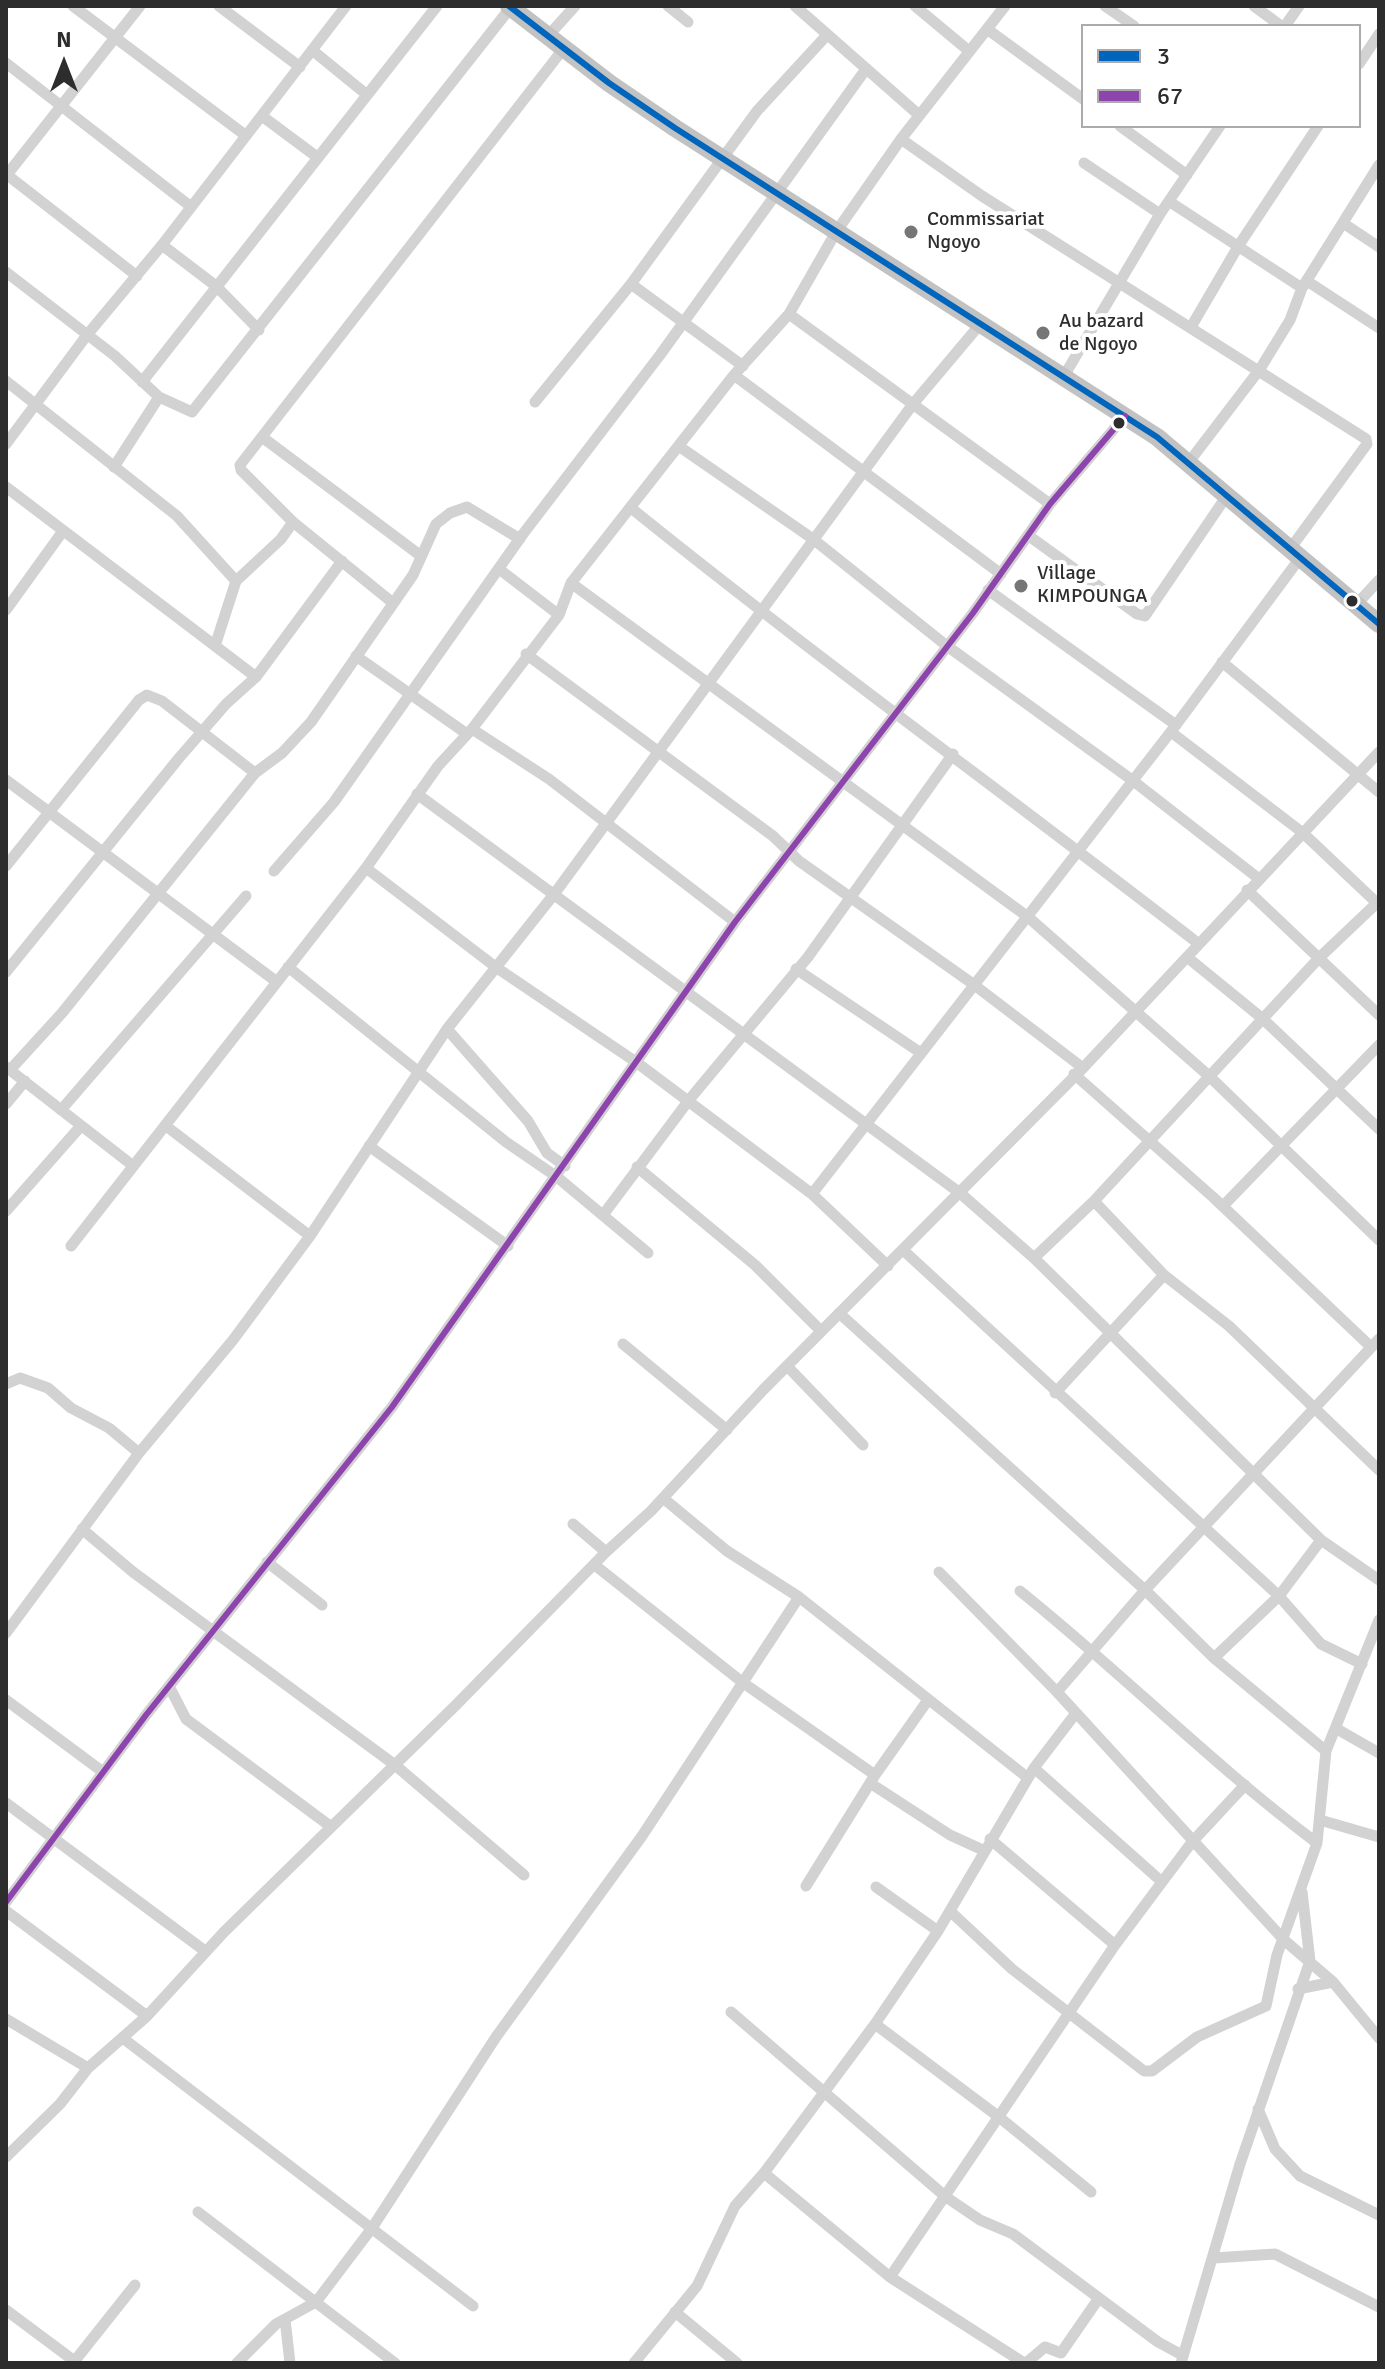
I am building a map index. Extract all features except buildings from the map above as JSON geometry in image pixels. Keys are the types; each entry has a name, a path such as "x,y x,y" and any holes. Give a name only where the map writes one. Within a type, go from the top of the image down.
{"highway":[{"path":"510,6 564,48 723,159 1125,416 1189,462 1379,624"}],"street":[{"path":"73,6 245,135"},
{"path":"137,276 6,175 140,6"},
{"path":"219,6 300,67"},
{"path":"6,444 87,335 162,245 346,6"},
{"path":"142,382 437,6"},
{"path":"6,272 87,335 159,397 182,411 195,410 510,6"},
{"path":"548,36 575,6"},
{"path":"668,6 688,22"},
{"path":"795,6 919,115"},
{"path":"915,6 969,51"},
{"path":"71,1246 366,868 417,794 559,615 571,583 739,370 789,314 836,232 901,139 1005,6"},
{"path":"1105,6 1131,24"},
{"path":"1254,6 1280,24"},
{"path":"1285,24 1299,6"},
{"path":"987,29 1081,98"},
{"path":"1361,61 1379,34"},
{"path":"535,402 631,284 757,111 827,35"},
{"path":"393,603 293,522 240,467 564,48"},
{"path":"312,50 366,94"},
{"path":"6,63 190,206"},
{"path":"274,871 334,802 520,539 778,194 866,69"},
{"path":"262,116 317,157"},
{"path":"1123,128 1187,175"},
{"path":"1064,376 1160,214 1219,128"},
{"path":"1191,327 1239,245 1317,128"},
{"path":"812,1194 1174,728 1222,662 1367,441 1260,369 1120,285 982,196 901,139"},
{"path":"1084,163 1160,214"},
{"path":"1189,462 1260,369 1290,320 1304,284 1379,165"},
{"path":"1170,202 1379,328"},
{"path":"1343,223 1379,247"},
{"path":"162,245 216,286 259,330"},
{"path":"631,284 684,321 863,473 1001,574"},
{"path":"789,314 1050,504"},
{"path":"6,1633 139,1453 212,1368 310,1236 447,1029 555,893 913,404 982,322"},
{"path":"6,381 177,516 236,581"},
{"path":"114,467 159,397"},
{"path":"6,1902 267,1562 360,1449 687,995 735,922 947,646 1050,504 1125,416"},
{"path":"262,437 421,556"},
{"path":"680,447 813,539 947,646 1132,780 1258,878"},
{"path":"6,487 256,677"},
{"path":"1029,536 1137,614 1145,616 1228,494"},
{"path":"132,1165 8,1068 62,1013 255,773 282,753 311,722 413,575 436,524 459,508 476,509 520,539"},
{"path":"631,508 762,614 953,754 1199,944"},
{"path":"215,646 236,581 281,539 293,522"},
{"path":"6,610 63,531"},
{"path":"6,972 203,731 256,677 342,561"},
{"path":"499,569 559,615"},
{"path":"1357,604 1379,580"},
{"path":"571,583 901,828 1028,917 1209,1076 1379,1240"},
{"path":"6,587 17,595"},
{"path":"988,590 1174,728 1303,833 1378,903 1319,958 1094,1201 1034,1258"},
{"path":"526,654 773,836 849,897 973,984 1078,1071 1149,1142 1375,1343 1145,1590 1057,1692"},
{"path":"356,656 606,821 735,922"},
{"path":"1222,662 1379,792"},
{"path":"6,866 47,811 139,700 147,695 162,701 255,773"},
{"path":"6,2157 60,2104 88,2068 124,2039 205,1951 663,1498 821,1331 1078,1071 1379,752"},
{"path":"603,1215 689,1100 870,874 953,754"},
{"path":"6,780 277,982"},
{"path":"417,794 555,893 687,995 744,1031 866,1127 960,1193 1034,1258 1321,1540 1379,1580"},
{"path":"366,868 497,968 689,1100 812,1194 888,1266"},
{"path":"1247,890 1379,1015"},
{"path":"61,1110 246,896"},
{"path":"1187,957 1263,1019 1379,1129"},
{"path":"288,967 557,1177 648,1253"},
{"path":"796,969 921,1053"},
{"path":"447,1029 528,1121 547,1153 565,1166"},
{"path":"1223,1206 1379,1045"},
{"path":"6,1104 25,1081"},
{"path":"166,1126 310,1236"},
{"path":"6,1211 80,1127"},
{"path":"369,1146 508,1246"},
{"path":"637,1167 755,1265 821,1331"},
{"path":"1094,1201 1164,1275 1229,1326 1379,1470"},
{"path":"903,1250 1279,1596 1321,1644 1362,1664"},
{"path":"1055,1393 1164,1275"},
{"path":"839,1313 1145,1590 1214,1658 1326,1751"},
{"path":"623,1344 727,1430"},
{"path":"787,1366 863,1445"},
{"path":"6,1384 20,1378 48,1388 71,1408 109,1428 139,1453"},
{"path":"663,1498 727,1551 799,1597 928,1700 1031,1773 1162,1882"},
{"path":"573,1524 606,1552"},
{"path":"82,1529 133,1572 395,1765 524,1875"},
{"path":"1214,1658 1279,1596 1321,1540"},
{"path":"267,1562 322,1605"},
{"path":"596,1566 742,1682 873,1779 950,1835 988,1845 1115,1945"},
{"path":"939,1572 1057,1692 1284,1940 1333,1982 1374,2027 1379,2038"},
{"path":"1020,1591 1094,1650 1245,1785 1317,1843"},
{"path":"237,2363 285,2319 316,2302 372,2228 496,2037 642,1836 799,1597"},
{"path":"950,1911 1012,1969 1148,2072 1208,2031 1266,2006 1284,1940 1317,1843 1326,1751 1379,1620"},
{"path":"170,1688 186,1719 330,1826"},
{"path":"6,1700 103,1772"},
{"path":"806,1886 873,1779 928,1700"},
{"path":"634,2363 697,2286 735,2206 764,2173 875,2024 938,1931 1031,1773 1076,1713"},
{"path":"1337,1729 1363,1747 1379,1753"},
{"path":"890,2277 1072,2014 1115,1945 1192,1842 1245,1785"},
{"path":"6,1803 53,1841 205,1951"},
{"path":"1320,1820 1379,1837"},
{"path":"876,1887 938,1931"},
{"path":"731,2012 946,2197 980,2220 1013,2234 1181,2359 1258,2109 1310,1961 1302,1891"},
{"path":"6,1911 147,2016"},
{"path":"1273,1982 1297,1992 1333,1982"},
{"path":"6,2019 88,2068"},
{"path":"875,2024 999,2117 1091,2192"},
{"path":"124,2039 473,2306"},
{"path":"1258,2109 1275,2149 1300,2176 1379,2215"},
{"path":"764,2173 890,2277 1025,2363 1045,2347 1064,2358 1099,2298"},
{"path":"198,2212 395,2363"},
{"path":"1214,2258 1275,2254 1379,2307"},
{"path":"6,2310 75,2362 135,2285"},
{"path":"675,2312 737,2363"},
{"path":"285,2319 290,2363"}],"transit line":[{"name":"3","path":"509,6 609,83 675,128 1157,437 1379,624"},
{"name":"67","path":"6,1902 146,1715 392,1407 735,922 973,613 1050,504 1125,416"}],"place":[{"name":"Commissariat Ngoyo","path":"911,232"},
{"name":"Au bazard de Ngoyo","path":"1043,333"},
{"name":"Village KIMPOUNGA","path":"1021,586"}]}
